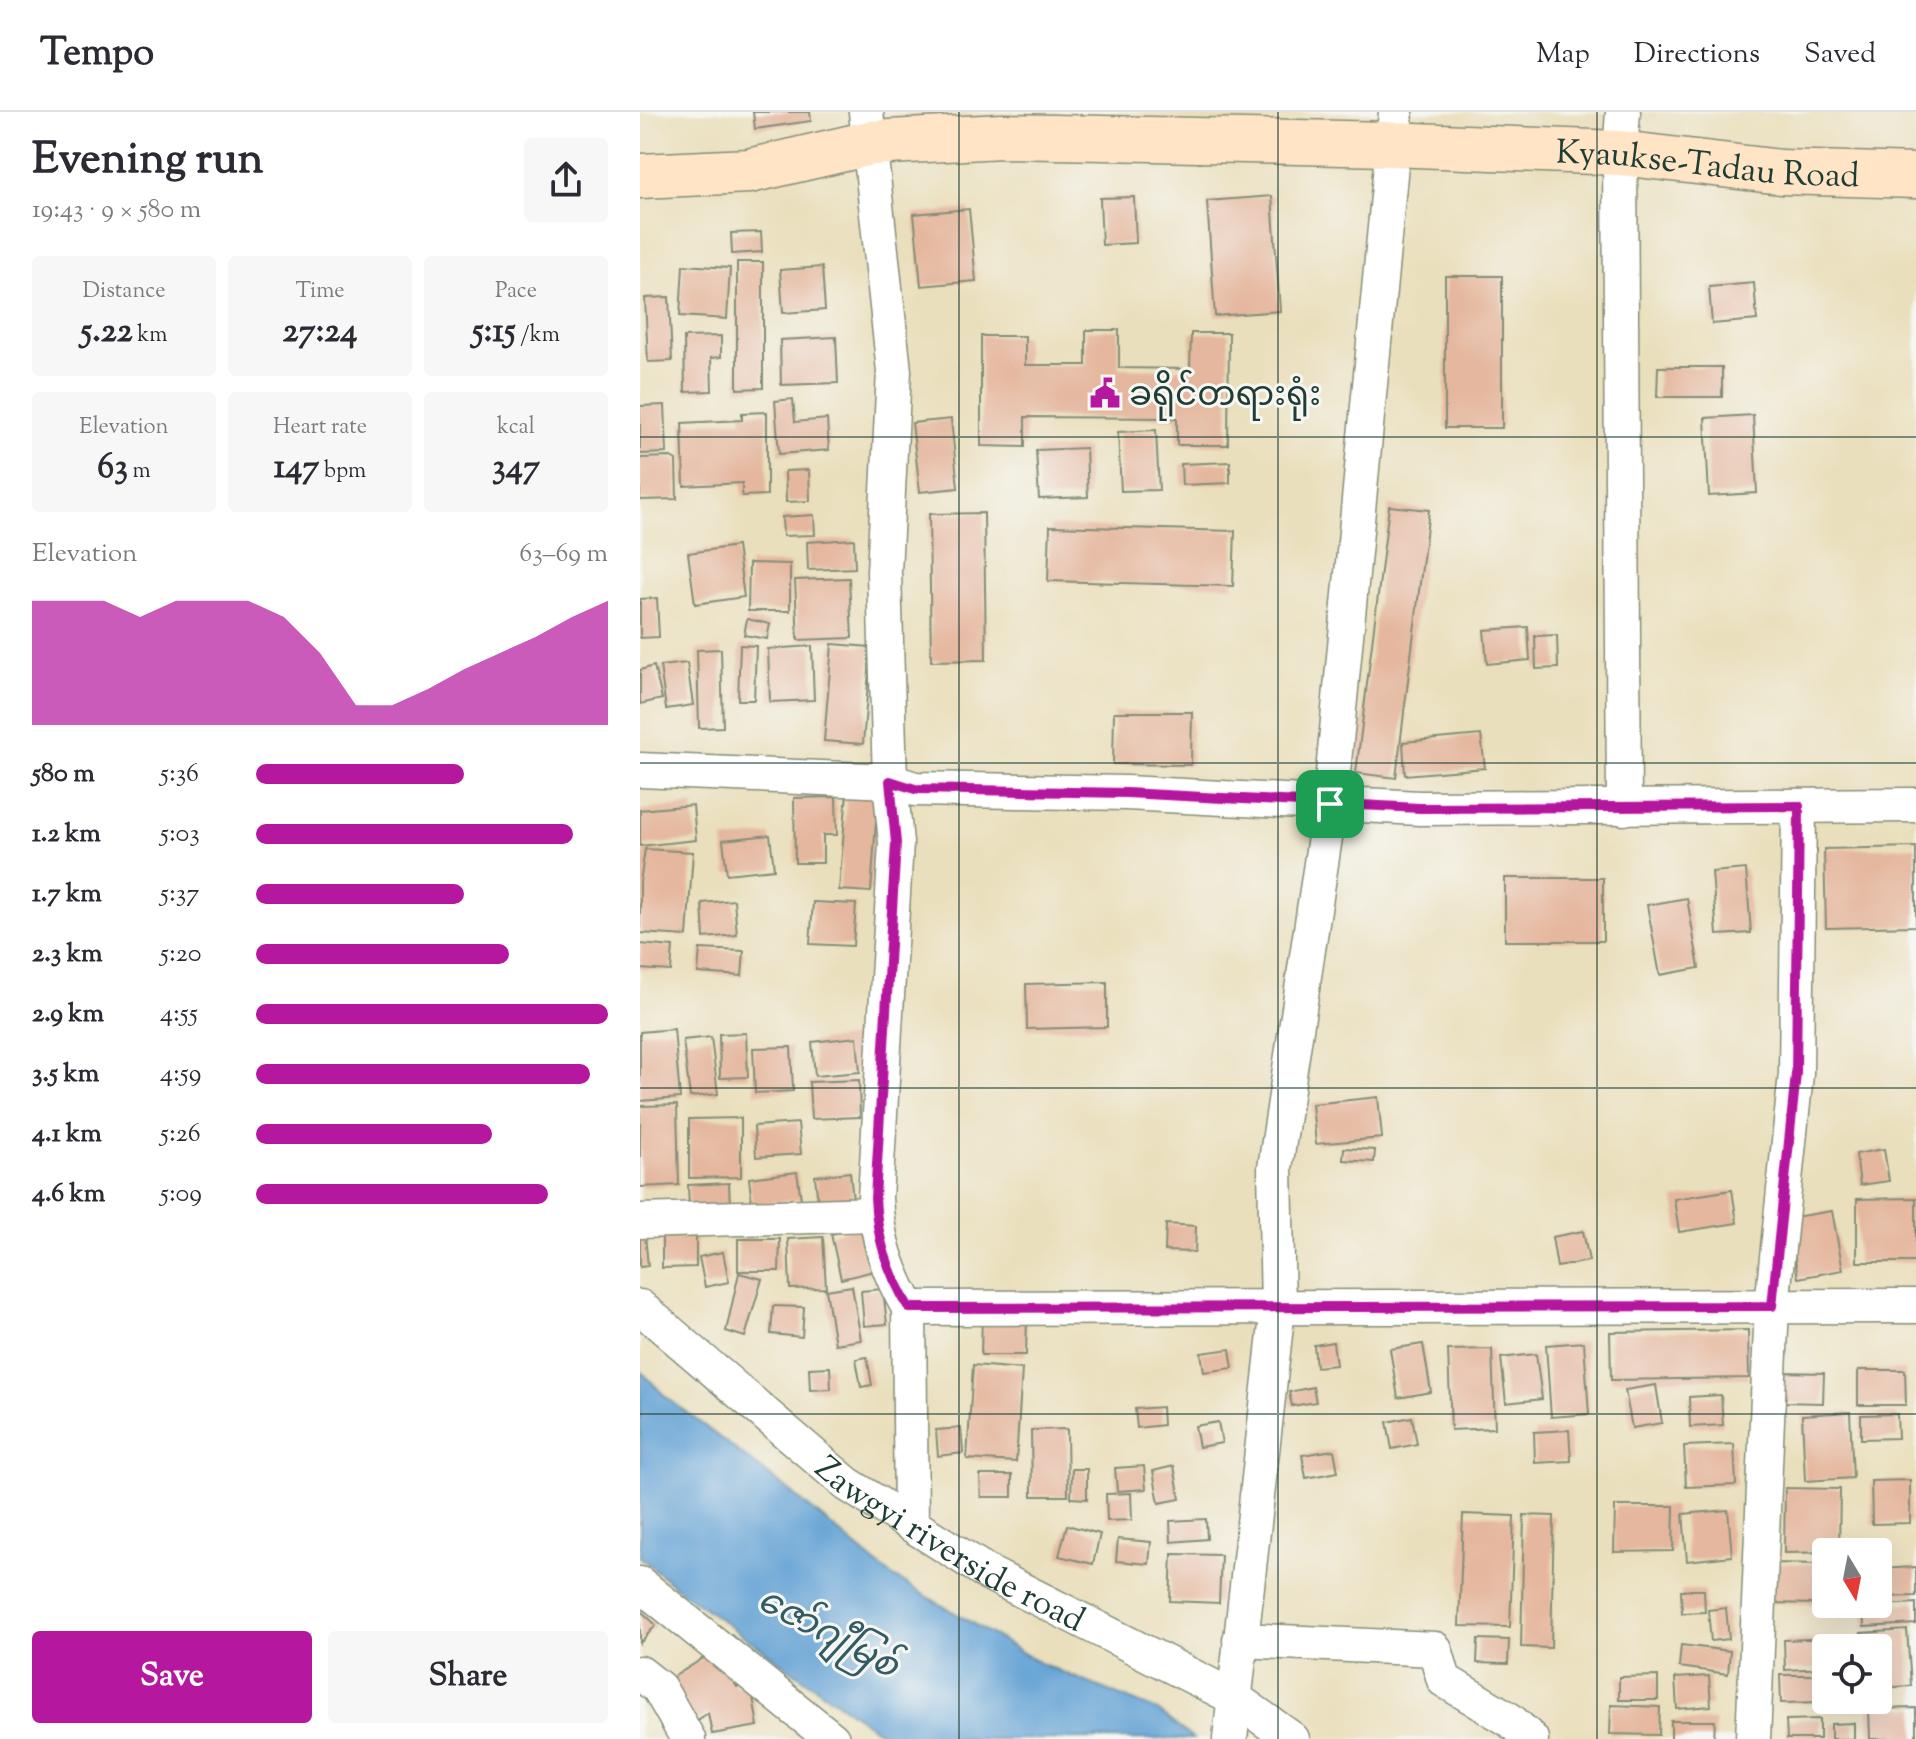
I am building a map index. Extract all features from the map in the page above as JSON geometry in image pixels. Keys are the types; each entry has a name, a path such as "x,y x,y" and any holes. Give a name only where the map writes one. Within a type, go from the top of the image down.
{"main road":[{"name":"Kyaukse-Tadau Road","path":"640,176 749,171 868,128 1002,136 1393,128 1621,132 1781,172 1916,176"}],"street":[{"path":"868,128 894,371 884,572 890,781 896,843 875,1214 889,1275 909,1308 911,1524"},
{"path":"1230,1739 1278,1307 1275,1168 1330,804 1393,128"},
{"path":"1621,132 1624,808"},
{"path":"640,770 890,781 915,789 1126,793 1420,808 1916,805"},
{"path":"1753,1739 1772,1306 1796,1074 1799,806"},
{"path":"640,1221 875,1214"},
{"path":"909,1308 1916,1306"},
{"name":"Zawgyi riverside road","path":"640,1307 847,1484 990,1574 1233,1697 1292,1739"},
{"path":"640,1584 832,1739"},
{"path":"1240,1640 1435,1649 1444,1680 1510,1720 1531,1739"},
{"path":"640,1673 659,1688 688,1739"}],"water":[{"name":"ဇော်ဂျီမြစ်","path":"640,1370 665,1396 787,1489 889,1574 1040,1663 1158,1711 1193,1739 890,1739 872,1727 683,1593 640,1557"}],"building":[{"path":"753,112 810,112 811,121 755,129"},
{"path":"1272,196 1280,311 1215,316 1207,201"},
{"path":"1134,197 1136,243 1102,245 1100,198"},
{"path":"969,209 976,281 921,286 914,214"},
{"path":"761,232 762,252 732,254 731,233"},
{"path":"737,262 763,262 763,388 737,389"},
{"path":"683,265 730,268 727,319 680,316"},
{"path":"822,267 825,310 783,313 780,270"},
{"path":"1445,276 1502,276 1502,428 1445,428"},
{"path":"1754,283 1757,320 1712,324 1709,287"},
{"path":"669,297 672,361 648,362 645,298"},
{"name":"ခရိုင်တရားရုံး","path":"1086,330 1119,330 1119,368 1190,369 1191,333 1229,333 1228,445 1177,445 1177,418 1025,417 1025,447 981,446 981,336 1025,336 1025,365 1086,365"},
{"path":"721,336 721,357 711,358 712,391 685,392 684,337"},
{"path":"836,337 838,383 781,385 780,340"},
{"path":"1658,367 1722,367 1722,397 1657,397"},
{"path":"793,399 795,422 827,419 829,450 779,454 775,401"},
{"path":"665,405 667,453 640,454 640,406"},
{"path":"767,412 767,495 742,496 742,483 684,486 682,423 742,420 742,413"},
{"path":"1753,415 1757,493 1709,496 1705,418"},
{"path":"951,419 958,488 920,492 912,423"},
{"path":"1156,430 1159,490 1121,491 1118,432"},
{"path":"1086,448 1088,497 1039,499 1036,450"},
{"path":"671,457 676,460 677,499 640,500 640,458"},
{"path":"1230,462 1230,483 1182,485 1181,464"},
{"path":"809,470 810,501 786,502 785,471"},
{"path":"1389,506 1429,510 1396,778 1356,773"},
{"path":"984,513 986,660 931,661 929,514"},
{"path":"814,515 815,535 783,536 782,517"},
{"path":"1050,526 1235,531 1233,586 1048,581"},
{"path":"854,539 855,568 808,570 807,542"},
{"path":"737,546 744,597 695,604 688,553"},
{"path":"749,563 790,564 790,611 748,611"},
{"path":"849,578 852,638 798,640 795,580"},
{"path":"657,598 659,637 640,638 640,599"},
{"path":"747,619 770,624 767,639 744,635"},
{"path":"1528,627 1530,660 1487,664 1484,630"},
{"path":"1557,635 1558,668 1536,669 1535,636"},
{"path":"832,644 871,647 863,744 824,741"},
{"path":"740,645 756,646 754,700 738,700"},
{"path":"812,646 814,700 770,702 768,649"},
{"path":"721,649 723,727 699,728 697,650"},
{"path":"687,663 693,705 666,709 660,666"},
{"path":"654,666 662,699 640,704 640,670"},
{"path":"1114,712 1192,712 1191,765 1113,764"},
{"path":"1481,735 1485,768 1405,775 1403,742"},
{"path":"847,792 878,794 871,892 839,890"},
{"path":"836,797 837,835 823,835 823,863 795,863 794,798"},
{"path":"693,805 696,840 640,846 640,810"},
{"path":"770,835 774,869 727,874 723,840"},
{"path":"1916,847 1916,926 1826,928 1824,849"},
{"path":"645,849 693,852 687,936 640,933 640,882"},
{"path":"1746,869 1751,933 1717,935 1712,872"},
{"path":"1505,878 1603,878 1603,941 1505,941"},
{"path":"1687,898 1699,968 1660,975 1647,905"},
{"path":"734,900 737,935 704,938 702,903"},
{"path":"813,902 856,904 853,946 810,944"},
{"path":"640,944 673,947 671,971 640,969"},
{"path":"700,949 744,951 742,976 698,973"},
{"path":"1107,982 1107,1027 1027,1029 1026,984"},
{"path":"674,1029 680,1098 640,1101 640,1032"},
{"path":"746,1033 748,1077 720,1078 719,1034"},
{"path":"711,1037 718,1094 690,1097 683,1040"},
{"path":"857,1037 860,1072 815,1076 812,1042"},
{"path":"791,1047 793,1091 755,1093 753,1048"},
{"path":"859,1080 860,1117 811,1119 809,1082"},
{"path":"1378,1097 1382,1138 1316,1144 1312,1104"},
{"path":"677,1105 679,1185 640,1187 640,1106"},
{"path":"741,1118 741,1177 689,1178 689,1119"},
{"path":"798,1123 801,1154 756,1157 754,1126"},
{"path":"1344,1148 1375,1150 1374,1162 1343,1160"},
{"path":"1884,1149 1889,1181 1860,1185 1856,1154"},
{"path":"797,1172 801,1199 752,1205 749,1178"},
{"path":"850,1172 853,1200 818,1204 815,1176"},
{"path":"729,1183 730,1207 689,1209 688,1185"},
{"path":"1732,1190 1737,1223 1679,1232 1674,1199"},
{"path":"1916,1198 1916,1262 1857,1262 1857,1199"},
{"path":"1832,1211 1843,1270 1798,1278 1788,1218"},
{"path":"1166,1224 1196,1226 1195,1252 1165,1251"},
{"path":"863,1227 874,1271 841,1279 831,1234"},
{"path":"1583,1231 1589,1261 1557,1267 1552,1237"},
{"path":"640,1235 645,1235 648,1266 640,1267"},
{"path":"696,1235 696,1267 662,1268 662,1236"},
{"path":"823,1237 826,1288 790,1289 788,1239"},
{"path":"738,1239 780,1239 779,1271 738,1271"},
{"path":"723,1252 729,1282 705,1287 699,1257"},
{"path":"739,1273 762,1279 745,1337 726,1331"},
{"path":"852,1286 861,1340 835,1344 826,1290"},
{"path":"883,1289 887,1324 864,1326 861,1291"},
{"path":"773,1306 804,1307 802,1337 771,1334"},
{"path":"982,1314 1027,1315 1026,1355 981,1355"},
{"path":"1748,1330 1749,1378 1611,1380 1610,1332"},
{"path":"1333,1342 1336,1365 1316,1367 1314,1345"},
{"path":"1584,1342 1589,1414 1551,1417 1546,1345"},
{"path":"1423,1344 1431,1392 1398,1398 1390,1349"},
{"path":"1230,1349 1233,1368 1204,1372 1201,1353"},
{"path":"1492,1349 1495,1428 1451,1430 1448,1350"},
{"path":"1536,1354 1542,1399 1506,1403 1501,1358"},
{"path":"867,1357 872,1385 861,1387 856,1359"},
{"path":"973,1365 1022,1369 1016,1462 967,1459"},
{"path":"830,1367 831,1389 810,1390 809,1368"},
{"path":"1858,1370 1905,1370 1906,1405 1858,1405"},
{"path":"1782,1372 1824,1373 1823,1403 1781,1402"},
{"path":"1656,1385 1662,1423 1632,1428 1625,1390"},
{"path":"1313,1387 1316,1402 1292,1406 1289,1392"},
{"path":"1721,1395 1723,1425 1690,1427 1689,1397"},
{"path":"1162,1407 1163,1425 1137,1428 1135,1409"},
{"path":"1850,1412 1853,1478 1805,1481 1802,1415"},
{"path":"1897,1414 1898,1438 1861,1439 1861,1415"},
{"path":"1412,1417 1417,1444 1392,1449 1387,1422"},
{"path":"1218,1422 1222,1443 1199,1447 1195,1426"},
{"path":"961,1428 963,1453 938,1456 936,1430"},
{"path":"1067,1429 1068,1496 1032,1496 1031,1430"},
{"path":"1569,1430 1571,1461 1535,1463 1534,1432"},
{"path":"1734,1444 1736,1485 1686,1487 1684,1446"},
{"path":"1334,1450 1338,1472 1306,1478 1302,1455"},
{"path":"1144,1466 1146,1489 1117,1491 1115,1468"},
{"path":"1174,1466 1180,1499 1159,1503 1153,1471"},
{"path":"1072,1469 1087,1469 1087,1499 1071,1498"},
{"path":"980,1475 1012,1475 1012,1497 981,1497"},
{"path":"1910,1480 1910,1523 1872,1524 1871,1481"},
{"path":"1785,1488 1840,1489 1839,1538 1812,1538 1812,1552 1784,1553"},
{"path":"1131,1493 1132,1520 1107,1521 1106,1494"},
{"path":"1615,1506 1674,1506 1673,1551 1614,1552"},
{"path":"1728,1510 1732,1556 1687,1561 1683,1514"},
{"path":"1463,1514 1514,1516 1510,1627 1459,1626"},
{"path":"1524,1515 1554,1516 1551,1648 1521,1647"},
{"path":"1206,1519 1207,1539 1171,1542 1170,1521"},
{"path":"1067,1525 1100,1534 1093,1564 1059,1556"},
{"path":"1118,1539 1151,1542 1149,1564 1116,1561"},
{"path":"1172,1554 1221,1555 1219,1603 1170,1601"},
{"path":"1769,1563 1812,1564 1812,1604 1768,1603"},
{"path":"1916,1567 1916,1596 1892,1597 1892,1568"},
{"path":"1681,1590 1704,1590 1705,1612 1682,1613"},
{"path":"1916,1603 1916,1624 1864,1627 1864,1618 1892,1618 1892,1604"},
{"path":"1726,1608 1729,1639 1711,1641 1708,1610"},
{"path":"640,1610 656,1625 640,1643"},
{"path":"1907,1630 1911,1686 1892,1687 1892,1634 1861,1633"},
{"path":"1478,1639 1509,1640 1508,1664 1477,1663"},
{"path":"1812,1639 1812,1669 1785,1670 1784,1640"},
{"path":"1681,1645 1730,1651 1728,1674 1679,1667"},
{"path":"715,1651 737,1687 751,1685 758,1726 712,1734 708,1713 696,1721 670,1679"},
{"path":"1780,1675 1812,1675 1812,1702 1781,1703"},
{"path":"1658,1676 1658,1700 1619,1700 1619,1677"},
{"path":"1709,1676 1711,1706 1677,1709 1675,1678"},
{"path":"1611,1705 1660,1707 1659,1735 1610,1734"},
{"path":"1916,1708 1916,1739 1870,1739 1869,1714 1892,1714 1892,1709"},
{"path":"1820,1719 1820,1739 1787,1739 1786,1720"},
{"path":"1671,1721 1715,1721 1714,1739 1671,1739"},
{"path":"1854,1723 1854,1739 1831,1739 1831,1724"}],"place":[{"name":"ခရိုင်တရားရုံး","path":"1105,393"}],"route":[{"path":"890,781 915,789 1126,793 1330,804 1420,808 1799,806 1796,1074 1772,1306 909,1308 889,1275 876,1226 875,1198 896,843 890,781"}]}
